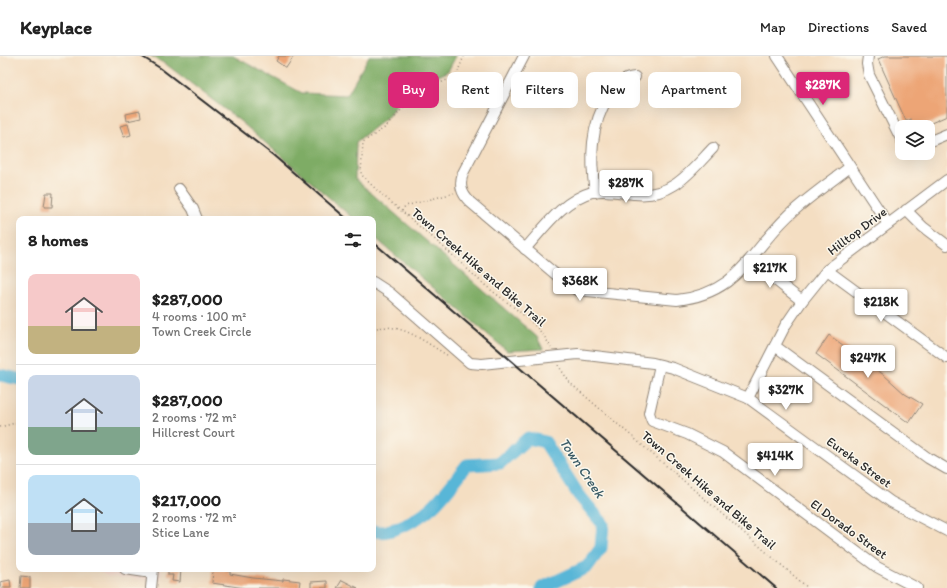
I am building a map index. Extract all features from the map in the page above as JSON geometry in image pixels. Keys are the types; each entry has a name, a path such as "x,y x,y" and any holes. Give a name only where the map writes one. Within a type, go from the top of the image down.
{"street":[{"path":"524,56 463,173 460,184 461,191 470,202 576,290 665,300 691,298 714,291 734,277 787,217 850,167"},
{"path":"777,56 888,224"},
{"path":"868,56 867,64 870,75 895,127"},
{"path":"595,192 592,153 597,120 603,108"},
{"path":"935,139 947,134"},
{"path":"525,249 555,216 569,204 595,192 641,195 662,193 686,176 713,148"},
{"name":"Hilltop Drive","path":"748,398 775,346 802,301 827,270 947,180"},
{"path":"179,189 193,209 196,216"},
{"path":"906,210 923,227 947,245"},
{"path":"750,260 802,301"},
{"path":"827,270 947,358"},
{"name":"Eureka Street","path":"376,284 390,293 470,363 482,364 554,356 601,356 660,365 713,383 748,398 891,502 947,531"},
{"path":"775,346 923,454 947,469"},
{"name":"El Dorado Street","path":"660,365 649,413 652,420 687,434 723,452 877,567 917,588"},
{"path":"151,588 152,572"}],"path":[{"name":"Town Creek Hike and Bike Trail","path":"464,56 456,76 415,94 386,128 364,142 362,174 378,192 534,325 549,342 557,364 570,383 808,588"},
{"path":"402,212 405,206 461,191"},
{"path":"376,328 394,328 407,331 450,357"},
{"path":"0,427 16,423"}],"shaded area":[{"path":"101,572 162,572 160,581 107,576"}],"green space":[{"path":"151,56 233,56 302,93 347,95 369,56 456,56 448,71 439,75 439,72 388,72 388,108 394,108 387,117 356,142 355,179 537,337 543,349 507,351 376,239 376,216 351,216 240,121 167,65"}],"building":[{"path":"279,56 294,56 286,68 276,61"},
{"path":"885,56 947,56 947,116 935,121 935,120 906,120 878,59"},
{"path":"140,111 141,118 127,121 126,114"},
{"path":"128,124 131,135 124,137 120,126"},
{"path":"46,193 53,193 52,207 44,207"},
{"path":"829,335 884,375 905,394 922,404 909,423 816,354"},
{"path":"168,572 181,572 180,582 172,581 173,575 168,575"},
{"path":"213,572 230,572 230,574 253,578 300,581 299,588 245,588 212,583"},
{"path":"21,576 30,577 30,588 20,588"},
{"path":"10,580 11,588 1,588 0,582"},
{"path":"342,580 358,588 337,588"},
{"path":"327,581 327,588 311,588 311,582"}],"waterway":[{"name":"Town Creek","path":"0,375 16,378"},
{"name":"Town Creek","path":"376,532 383,532 397,528 420,517 437,502 467,465 500,463 528,438 545,442 578,494 603,524 601,548 587,567 542,588"}],"railway":[{"path":"141,56 160,68 273,155 344,216"},
{"path":"376,245 776,588"}]}
